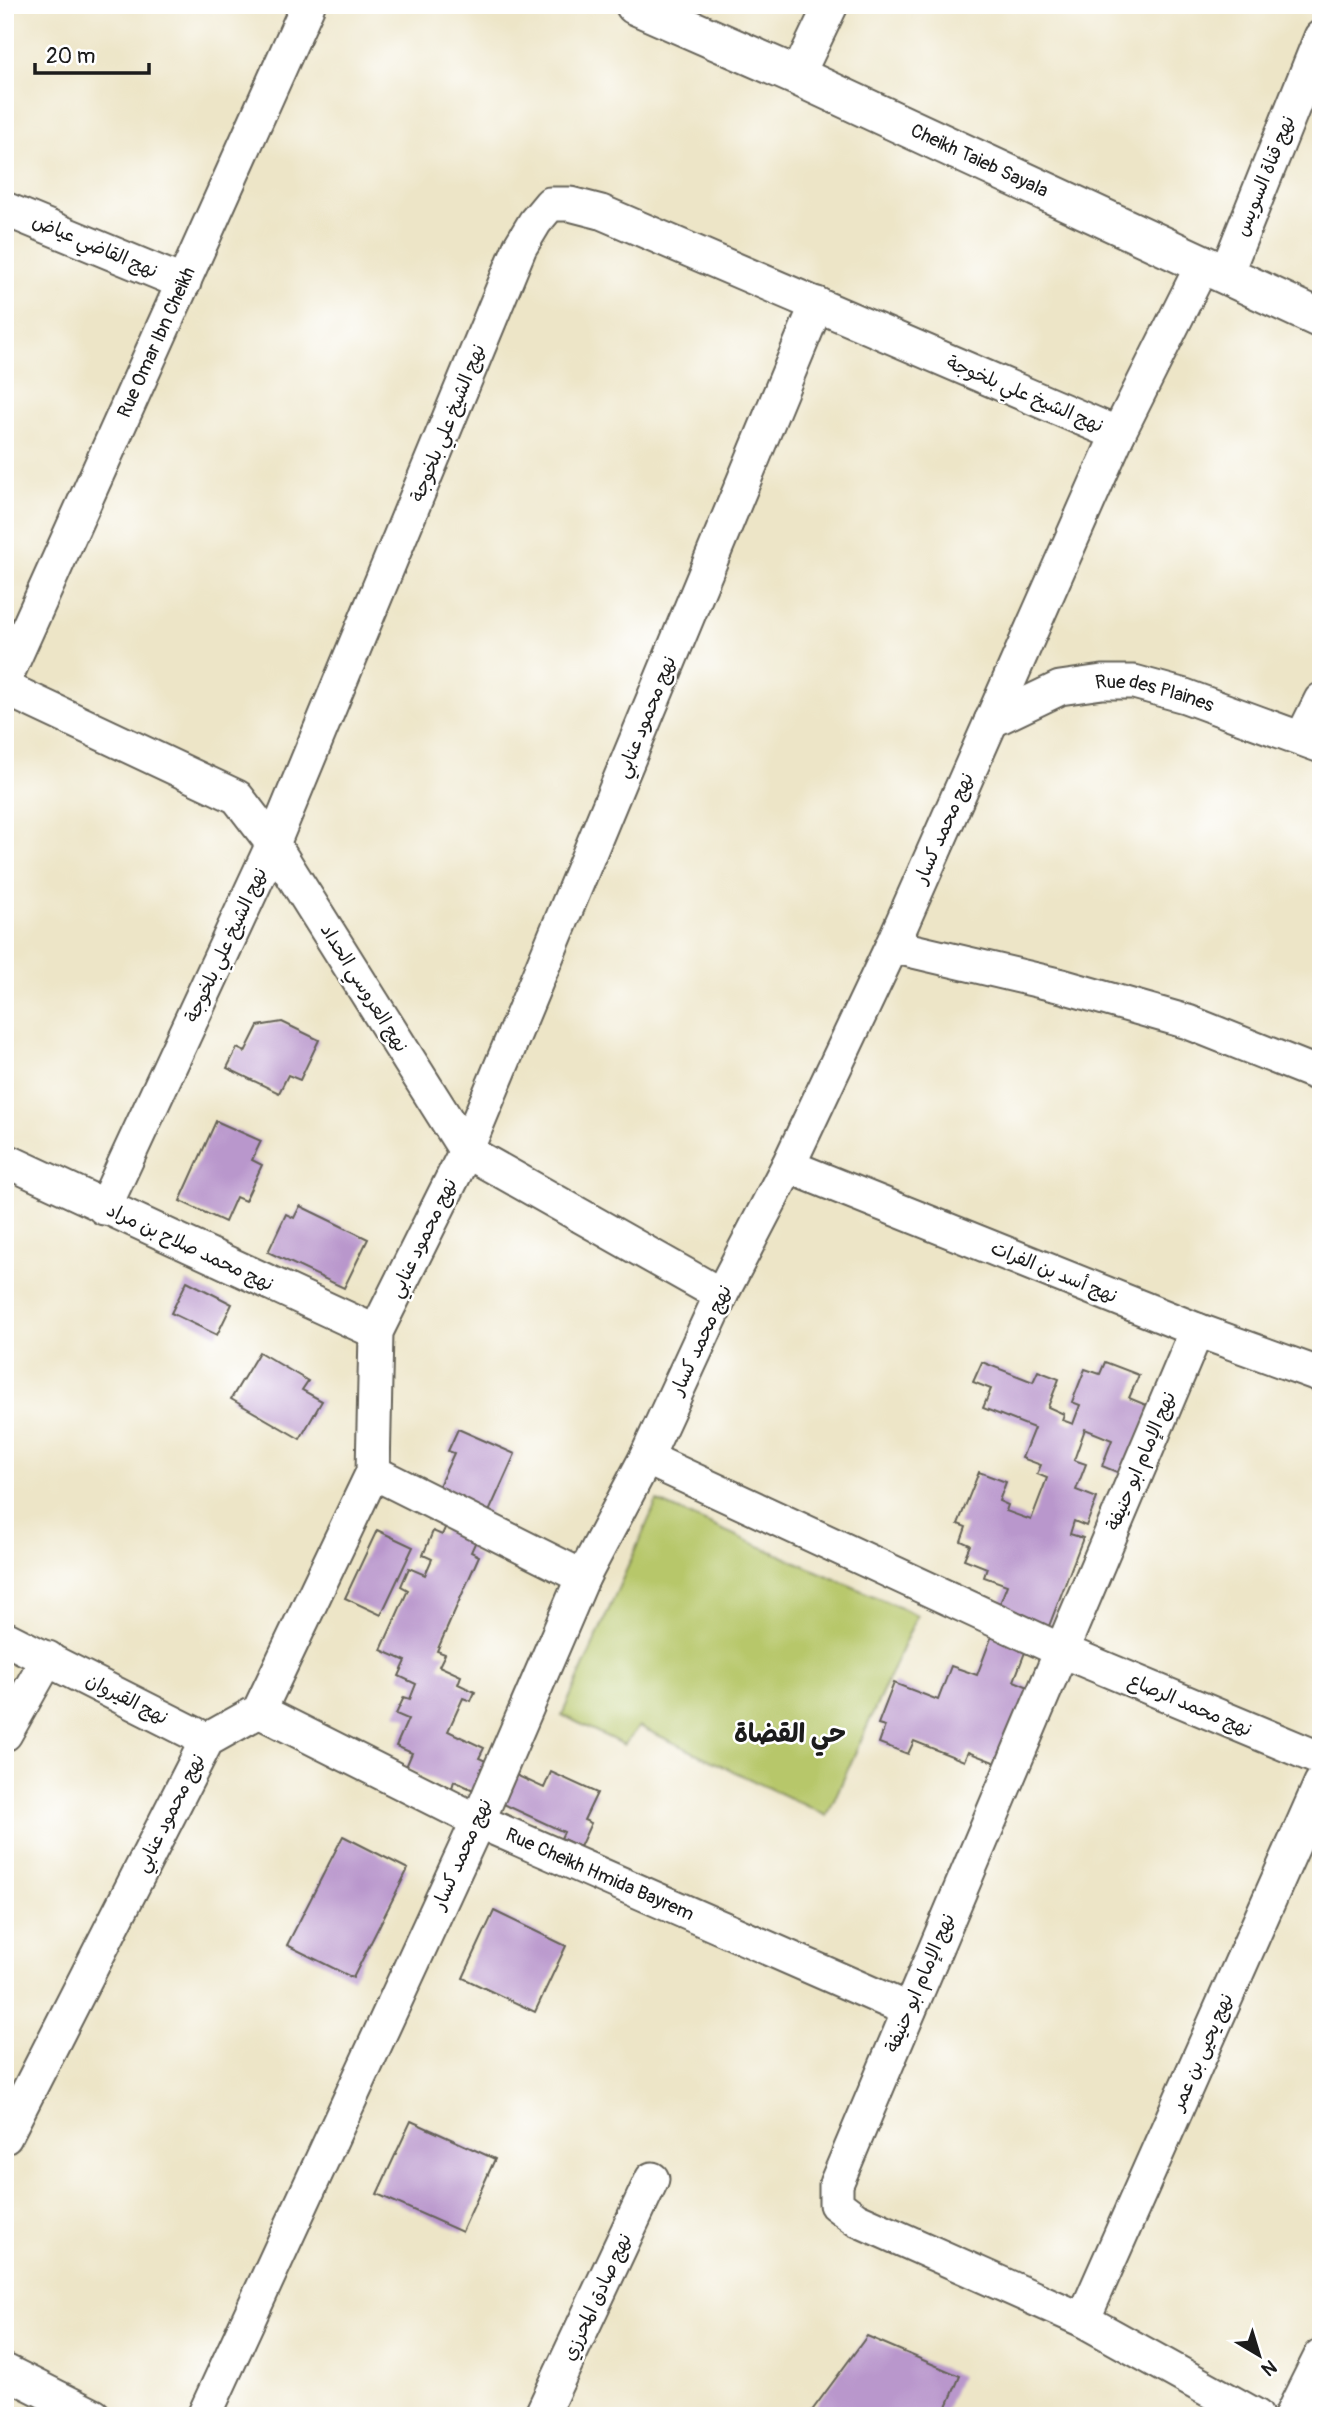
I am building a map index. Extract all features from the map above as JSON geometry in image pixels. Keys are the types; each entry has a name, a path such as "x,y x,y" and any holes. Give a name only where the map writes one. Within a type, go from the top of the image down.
{"street":[{"name":"Rue Omar Ibn Cheikh","path":"5,679 308,5"},
{"name":"Cheikh Taieb Sayala","path":"635,5 797,76 1321,319"},
{"path":"797,76 831,5"},
{"name":"نهج قناة السويس","path":"1213,271 1321,37"},
{"name":"نهج الشيخ علي بلخوجة","path":"104,1208 273,844 520,247 550,204 570,204 601,212 1118,434"},
{"name":"نهج القاضي عياض","path":"5,209 184,283"},
{"name":"نهج محمد كسار","path":"204,2416 478,1821 583,1577 646,1458 721,1295 788,1166 892,946 1118,434 1213,271"},
{"name":"نهج محمود عنابي","path":"5,2137 207,1740 258,1711 373,1472 376,1332 466,1151 817,304"},
{"name":"Rue des Plaines","path":"991,721 1060,688 1102,682 1134,682 1185,696 1312,742"},
{"name":"نهج العروسي الحداد","path":"5,688 237,797 273,844 466,1151 721,1295"},
{"path":"1312,742 1321,700"},
{"path":"892,946 1062,986 1188,1022 1321,1075"},
{"name":"نهج محمد صلاح بن مراد","path":"5,1160 376,1332"},
{"name":"نهج أسد بن الفرات","path":"788,1166 1197,1330 1321,1375"},
{"name":"نهج الإمام ابو حنيفة","path":"1197,1330 835,2184 836,2204 856,2219 1083,2320 1256,2416"},
{"name":"نهج محمد الرصاع","path":"646,1458 1060,1650 1321,1759"},
{"path":"373,1472 583,1577"},
{"name":"نهج القيروان","path":"5,1638 207,1740"},
{"path":"5,1734 48,1658"},
{"name":"Rue Cheikh Hmida Bayrem","path":"258,1711 478,1821 909,2010"},
{"name":"نهج يحيى بن عمر","path":"1083,2320 1321,1783"},
{"name":"نهج صادق المحرزي","path":"541,2416 652,2179"},
{"path":"1292,2416 1321,2357"},
{"path":"5,2371 94,2416"}],"green space":[{"path":"657,1501 917,1615 827,1816 639,1726 624,1745 562,1715"}],"building":[{"path":"282,1022 319,1040 300,1080 288,1075 279,1093 227,1068 237,1048 245,1052 258,1026"},
{"path":"216,1121 261,1141 252,1160 262,1165 245,1201 236,1197 225,1222 180,1201"},
{"path":"300,1206 368,1239 344,1288 268,1252 286,1214 294,1218"},
{"path":"187,1281 232,1304 217,1335 171,1313"},
{"path":"259,1352 308,1381 302,1390 322,1401 300,1439 231,1399"},
{"path":"982,1362 1033,1382 1038,1371 1059,1379 1048,1407 1064,1414 1062,1420 1073,1424 1080,1405 1072,1402 1085,1369 1100,1374 1105,1362 1139,1375 1129,1398 1151,1407 1124,1475 1102,1466 1112,1440 1085,1429 1074,1460 1086,1464 1076,1490 1097,1498 1086,1526 1074,1521 1070,1534 1083,1538 1044,1639 1032,1634 1014,1681 1031,1688 1001,1765 968,1752 964,1761 914,1741 908,1754 879,1743 885,1726 878,1724 894,1683 938,1700 951,1666 977,1675 1001,1612 997,1611 1007,1585 984,1577 987,1568 964,1559 970,1545 961,1541 966,1527 958,1524 979,1472 1006,1482 999,1501 1008,1505 1006,1511 1031,1520 1047,1478 1037,1474 1041,1465 1022,1458 1034,1428 983,1408 991,1389 973,1382"},
{"path":"458,1429 515,1454 471,1552 479,1556 437,1651 445,1654 439,1666 461,1676 458,1684 475,1692 471,1701 463,1698 448,1731 484,1748 479,1758 544,1788 551,1772 597,1793 584,1820 591,1823 580,1847 561,1838 564,1832 454,1781 452,1788 406,1767 412,1753 396,1746 408,1719 396,1714 404,1697 410,1699 416,1684 399,1676 406,1661 381,1650 408,1590 401,1586 409,1568 425,1575 432,1559 423,1555 433,1531 442,1535 458,1499 437,1490 454,1453 448,1451"},
{"path":"377,1530 413,1547 381,1615 345,1598"},
{"path":"343,1836 408,1869 353,1978 287,1945"},
{"path":"494,1911 566,1946 535,2012 463,1978"},
{"path":"411,2121 495,2159 462,2232 377,2194"},
{"path":"867,2336 960,2376 943,2416 808,2416"}],"district":[{"name":"حي القضاة","path":"790,1734"}]}
